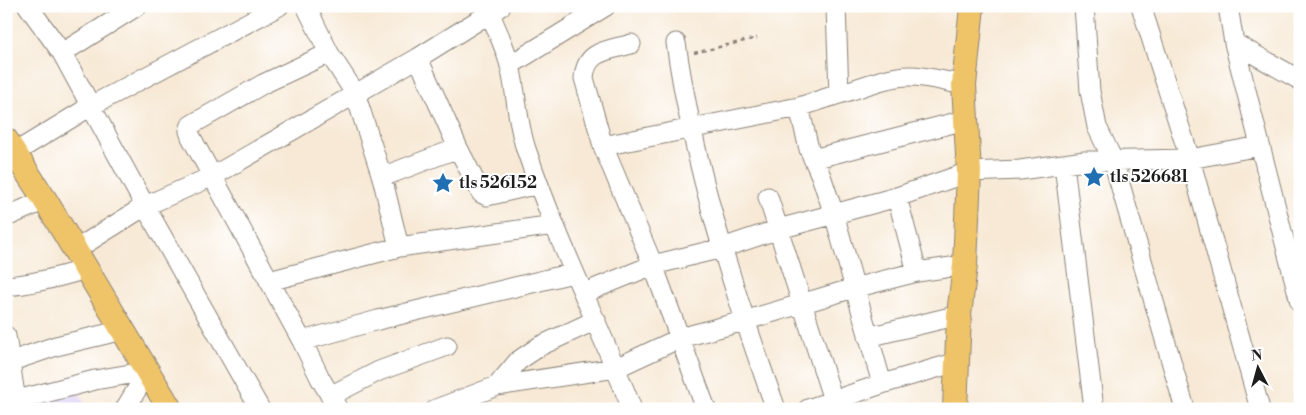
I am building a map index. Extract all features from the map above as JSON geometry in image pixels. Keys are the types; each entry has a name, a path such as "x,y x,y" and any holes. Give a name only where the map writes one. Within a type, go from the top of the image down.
{"main road":[{"path":"955,409 959,315 965,266 968,172 964,85 972,6"},
{"path":"9,150 45,200 170,409"}],"street":[{"path":"28,6 62,53 145,206 260,409"},
{"path":"62,53 138,6"},
{"path":"9,150 279,6"},
{"path":"306,6 329,53 356,93 382,177 398,247"},
{"path":"510,65 606,6"},
{"path":"836,6 839,94"},
{"path":"1084,6 1090,91 1096,127 1113,160 1186,409"},
{"path":"1141,6 1190,159 1260,409"},
{"path":"1228,6 1234,43 1260,146 1296,270 1300,302"},
{"path":"6,286 29,284 56,278 145,206 213,176 418,58 492,8 510,65 524,146 573,273 596,320 632,409"},
{"path":"1234,43 1300,80"},
{"path":"631,44 596,54 589,60 584,78 603,146 653,265 706,409"},
{"path":"677,50 691,128 722,248 744,321 776,409"},
{"path":"329,53 263,84 191,125 189,131 191,137 334,403 379,372 447,346"},
{"path":"418,58 458,148 484,195 538,184"},
{"path":"603,146 799,107 890,79 909,76 964,85"},
{"path":"799,107 809,149 821,176 834,214 882,384"},
{"path":"813,159 965,120"},
{"path":"584,293 653,265 722,248 779,229 897,197 968,172 1020,170 1084,161 1190,159 1260,146"},
{"path":"382,177 458,148"},
{"path":"1064,164 1094,409"},
{"path":"768,197 833,400"},
{"path":"897,197 918,272"},
{"path":"6,217 45,200"},
{"path":"269,281 398,247 554,225"},
{"path":"436,409 498,386 616,368 680,338 854,288 918,272 965,266"},
{"path":"302,341 573,273"},
{"path":"868,337 959,315"},
{"path":"498,386 518,361 540,346 596,320"},
{"path":"8,363 56,346 123,330"},
{"path":"6,336 11,402 95,380 148,371"},
{"path":"808,409 882,384 957,362"},
{"path":"125,409 148,371"}],"path":[{"path":"677,50 757,38"}],"shaded area":[{"path":"78,390 87,409 6,409"}],"place":[{"name":"tls 526681","path":"1094,177"},
{"name":"tls 526152","path":"443,183"}]}
